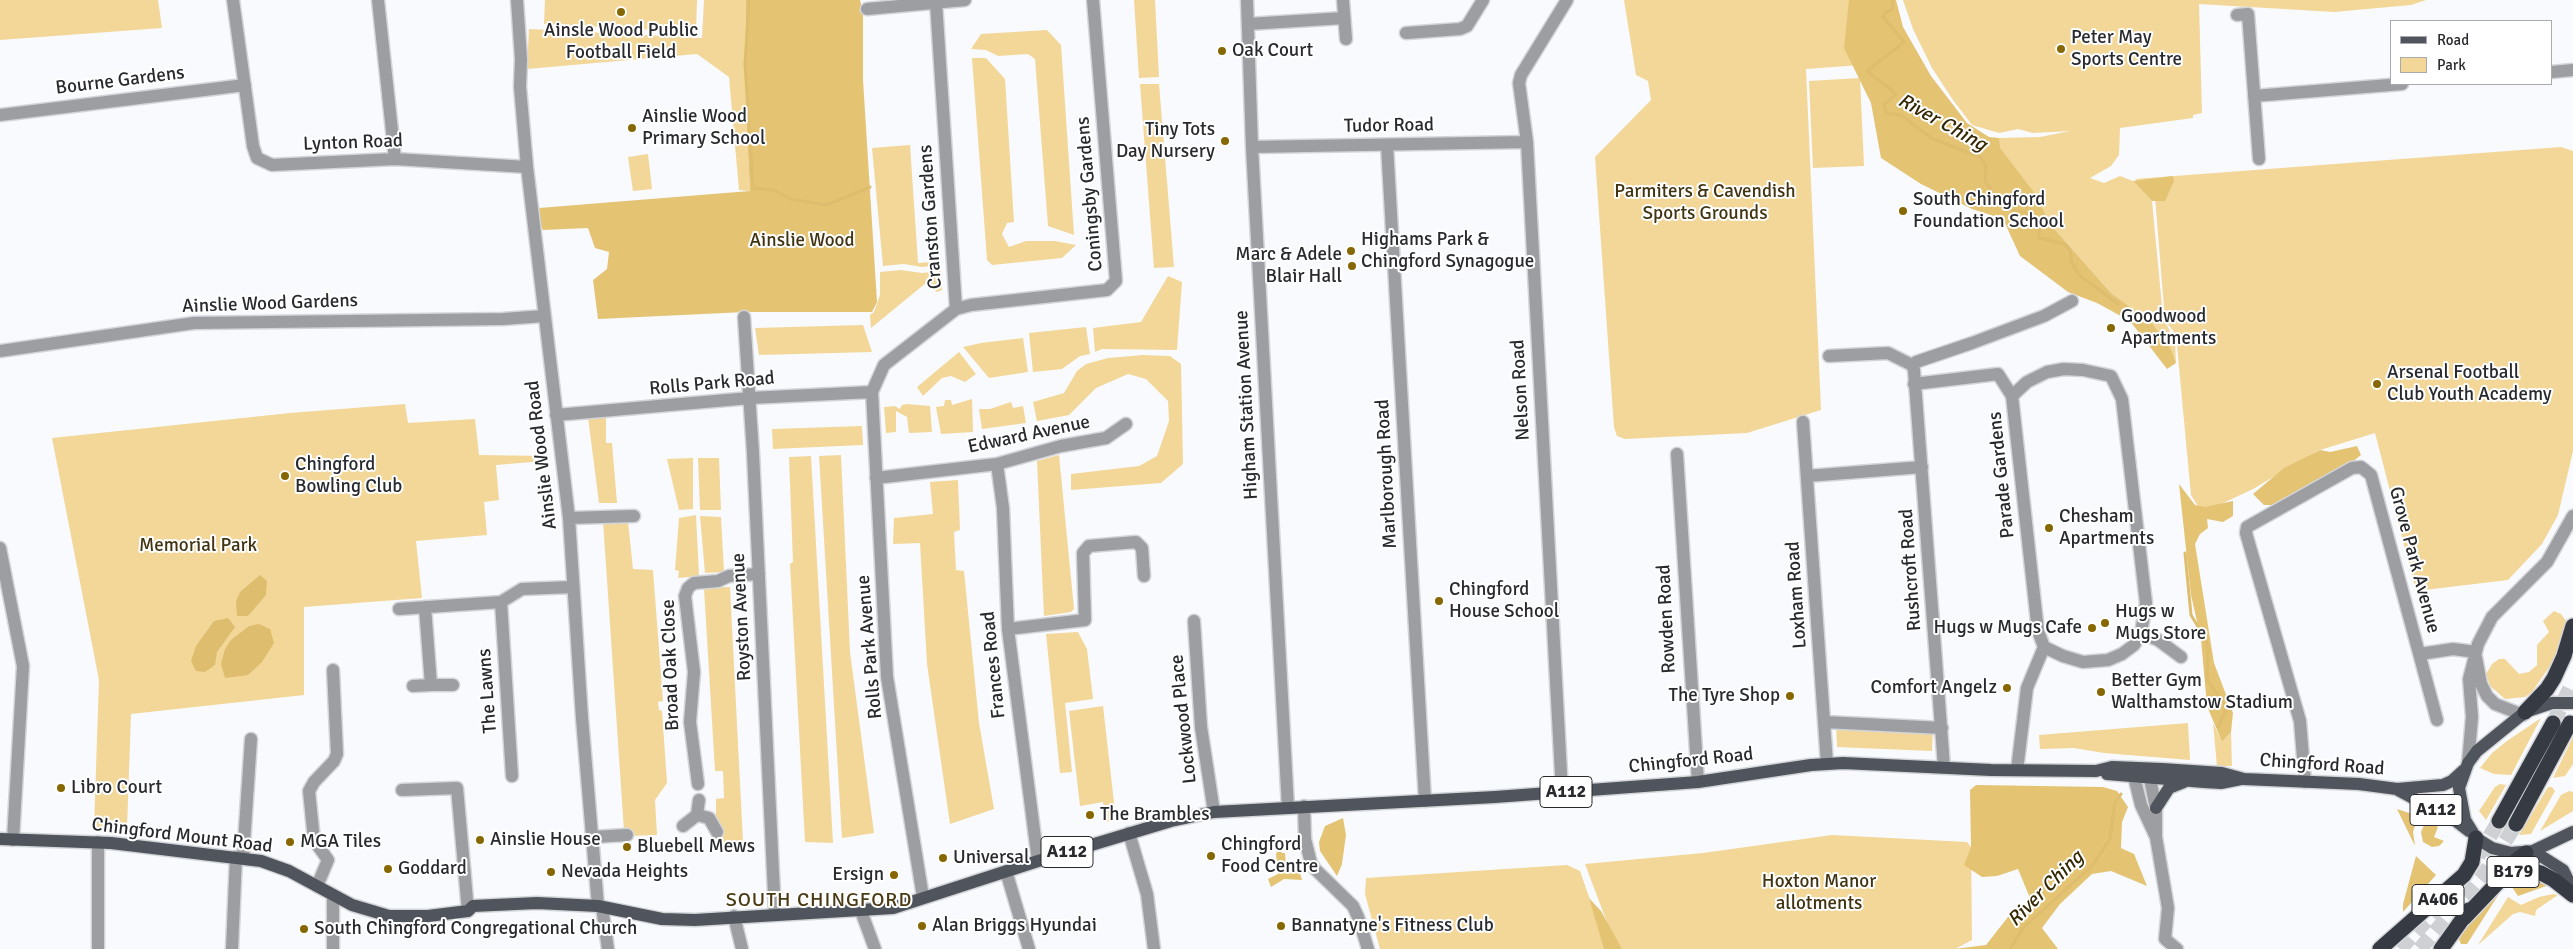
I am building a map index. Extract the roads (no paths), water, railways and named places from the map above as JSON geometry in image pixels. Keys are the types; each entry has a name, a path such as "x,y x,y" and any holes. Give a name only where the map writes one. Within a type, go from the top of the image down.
{"highway":[{"path":"2524,714 2543,695 2554,678 2564,656 2573,626"},
{"path":"2499,821 2553,723"},
{"path":"2516,824 2570,723"},
{"name":"A406","path":"2380,949 2464,876 2472,862 2474,836"},
{"name":"A406","path":"2440,949 2485,887 2508,866 2530,852"},
{"name":"B179","path":"2464,918 2503,877 2524,869 2541,873 2554,880 2573,895"}],"main road":[{"path":"2524,714 2552,703 2573,703"},
{"name":"Chingford Road","path":"1288,807 1425,801 1698,782 1827,764 1873,763 2017,770 2099,770 2112,775 2133,773 2222,773 2244,779 2366,784 2397,789 2443,785 2452,782 2477,751 2524,714"},
{"path":"2466,766 2459,788 2460,804 2465,820 2474,836"},
{"name":"Chingford Road","path":"2149,774 2186,781 2221,783 2244,779"},
{"path":"2156,808 2170,788 2186,781"},
{"name":"Chingford Road","path":"2397,789 2456,821 2474,836 2498,850 2530,852"},
{"name":"Chingford Mount Road","path":"0,840 98,842 239,858 277,866 333,896 372,913 389,916 421,916 468,911 473,906 537,903 600,906 662,919 695,920 734,916 893,908 1130,833 1214,812 1288,807"},
{"path":"2530,852 2573,832"},
{"name":"B179","path":"2530,852 2563,870 2573,890"}],"street":[{"path":"233,0 245,85"},
{"path":"378,0 395,159"},
{"name":"Ainslie Wood Road","path":"517,0 521,59 520,87 527,167 569,518 593,837 600,906 608,949"},
{"path":"867,9 965,0"},
{"name":"Coningsby Gardens","path":"956,309 970,305 1107,290 1116,281 1093,0"},
{"name":"Higham Station Avenue","path":"1246,0 1252,147 1288,807"},
{"path":"1343,0 1346,39"},
{"path":"1406,33 1460,29 1467,26 1483,0"},
{"name":"Nelson Road","path":"1562,792 1527,142 1520,78 1568,0"},
{"name":"Cranston Gardens","path":"872,392 884,365 956,309 936,2"},
{"path":"2236,15 2248,14 2259,159"},
{"path":"1248,24 1344,18"},
{"path":"2553,72 2573,70"},
{"name":"Bourne Gardens","path":"0,115 245,85"},
{"name":"Lynton Road","path":"245,85 257,158 272,165 395,159 527,167"},
{"path":"2254,96 2390,85"},
{"name":"Tudor Road","path":"1252,147 1527,142"},
{"name":"Marlborough Road","path":"1388,144 1425,801"},
{"path":"1829,356 1888,353 1913,368 1916,362 2044,316 2072,301"},
{"name":"Ainslie Wood Gardens","path":"0,352 194,323 504,319 544,316"},
{"name":"Royston Avenue","path":"744,317 750,398 775,914"},
{"name":"Rushcroft Road","path":"1913,368 1944,767"},
{"name":"Parade Gardens","path":"2044,647 2038,631 2012,396 2027,382 2047,372 2064,369 2083,370 2111,376 2122,399 2146,603 2141,633"},
{"path":"1914,384 1998,374 2012,396"},
{"name":"Rolls Park Road","path":"556,415 750,398 872,392"},
{"name":"Rolls Park Avenue","path":"872,392 887,677 923,897"},
{"name":"Loxham Road","path":"1803,422 1827,764"},
{"name":"Edward Avenue","path":"876,478 997,464 1061,446 1106,438 1126,424"},
{"name":"Rowden Road","path":"1677,454 1698,782"},
{"name":"Frances Road","path":"997,464 1003,508 1008,630 1038,861"},
{"path":"1807,476 1922,467"},
{"name":"Grove Park Avenue","path":"2305,782 2300,721 2246,533 2247,527 2352,468 2361,467 2371,475 2437,720"},
{"path":"569,518 634,516"},
{"path":"2466,766 2472,717 2469,679 2484,628 2492,617 2547,562 2573,516"},
{"path":"1008,630 1085,620 1082,553 1089,546 1136,542 1142,548 1144,576"},
{"path":"0,548 23,666 14,840"},
{"name":"Broad Oak Close","path":"698,784 690,722 694,672 685,596 688,588 694,583 718,581 730,576 759,574"},
{"path":"399,609 500,602 522,589 573,587"},
{"name":"The Lawns","path":"500,602 512,776"},
{"path":"425,607 431,685"},
{"name":"Lockwood Place","path":"1194,622 1201,727 1214,812"},
{"path":"2017,770 2027,688 2044,647 2063,656 2083,662 2108,660 2122,654 2134,645 2141,633 2158,640 2181,657"},
{"name":"Grove Park Avenue","path":"2420,654 2454,649 2476,652"},
{"path":"2476,652 2480,684 2487,696 2495,704 2524,714"},
{"path":"317,886 328,860 314,840 309,791 314,782 334,761 337,754 333,670"},
{"path":"413,686 453,685"},
{"path":"1825,722 1942,728"},
{"path":"232,949 251,739"},
{"path":"2133,773 2141,805 2156,837"},
{"path":"2149,774 2156,808 2156,837 2168,908 2165,939 2177,949"},
{"path":"402,790 457,788 468,911"},
{"path":"683,826 697,815 699,800"},
{"path":"1304,806 1305,839 1311,862 1315,869 1352,906 1358,917 1368,949"},
{"path":"697,815 709,818 717,832"},
{"path":"1130,833 1147,894 1154,949"},
{"path":"593,837 627,835"},
{"path":"98,842 98,949"},
{"path":"1006,871 1029,949"},
{"path":"333,896 333,949"},
{"path":"861,911 875,949"},
{"path":"734,916 742,949"}],"waterway":[{"path":"749,0 745,64 753,188 774,190 791,199 827,205 870,187"},
{"name":"River Ching","path":"1892,0 1893,9 1886,12 1883,17 1904,42 1867,71 1896,94 1884,105 1886,113 1901,115 1931,138 1980,157 1986,165 1985,181 2003,209 2024,212 2039,221 2039,238 2065,244 2070,250 2072,263 2079,275 2118,304"},
{"name":"River Ching","path":"2185,553 2191,615 2206,640 2208,650 2207,680 2227,708 2218,727"},
{"name":"River Ching","path":"2010,949 2024,927 2092,866 2110,839 2115,802 2121,794"}],"tunnel":[{"path":"2553,723 2573,682"},
{"path":"2478,856 2499,821"},
{"path":"2420,949 2481,879 2516,824"},
{"path":"2400,949 2450,895"}],"place":[{"name":"Ainsle Wood Public Football Field","path":"621,12"},
{"name":"Peter May Sports Centre","path":"2061,49"},
{"name":"Oak Court","path":"1222,51"},
{"name":"Ainslie Wood Primary School","path":"632,128"},
{"name":"Tiny Tots Day Nursery","path":"1225,141"},
{"name":"South Chingford Foundation School","path":"1903,211"},
{"name":"Highams Park & Chingford Synagogue","path":"1351,251"},
{"name":"Marc & Adele Blair Hall","path":"1352,266"},
{"name":"Goodwood Apartments","path":"2111,328"},
{"name":"Arsenal Football Club Youth Academy","path":"2377,384"},
{"name":"Chingford Bowling Club","path":"285,476"},
{"name":"Chesham Apartments","path":"2049,528"},
{"name":"Chingford House School","path":"1439,601"},
{"name":"Hugs w Mugs Store","path":"2105,623"},
{"name":"Hugs w Mugs Cafe","path":"2092,628"},
{"name":"Comfort Angelz","path":"2007,688"},
{"name":"Better Gym Walthamstow Stadium","path":"2101,692"},
{"name":"The Tyre Shop","path":"1790,696"},
{"name":"Libro Court","path":"61,788"},
{"name":"The Brambles","path":"1090,815"},
{"name":"Ainslie House","path":"480,840"},
{"name":"MGA Tiles","path":"290,842"},
{"name":"Bluebell Mews","path":"627,847"},
{"name":"Chingford Food Centre","path":"1211,856"},
{"name":"Universal","path":"943,858"},
{"name":"Goddard","path":"388,869"},
{"name":"Nevada Heights","path":"551,872"},
{"name":"Ersign","path":"894,875"},
{"name":"Alan Briggs Hyundai","path":"922,926"},
{"name":"Bannatyne's Fitness Club","path":"1281,926"},
{"name":"South Chingford Congregational Church","path":"304,929"}],"district":[{"name":"SOUTH CHINGFORD","path":"819,901"}],"park label":[{"name":"Parmiters & Cavendish Sports Grounds","path":"1705,203"},
{"name":"Ainslie Wood","path":"802,241"},
{"name":"Memorial Park","path":"198,546"},
{"name":"Hoxton Manor allotments","path":"1819,893"}]}
